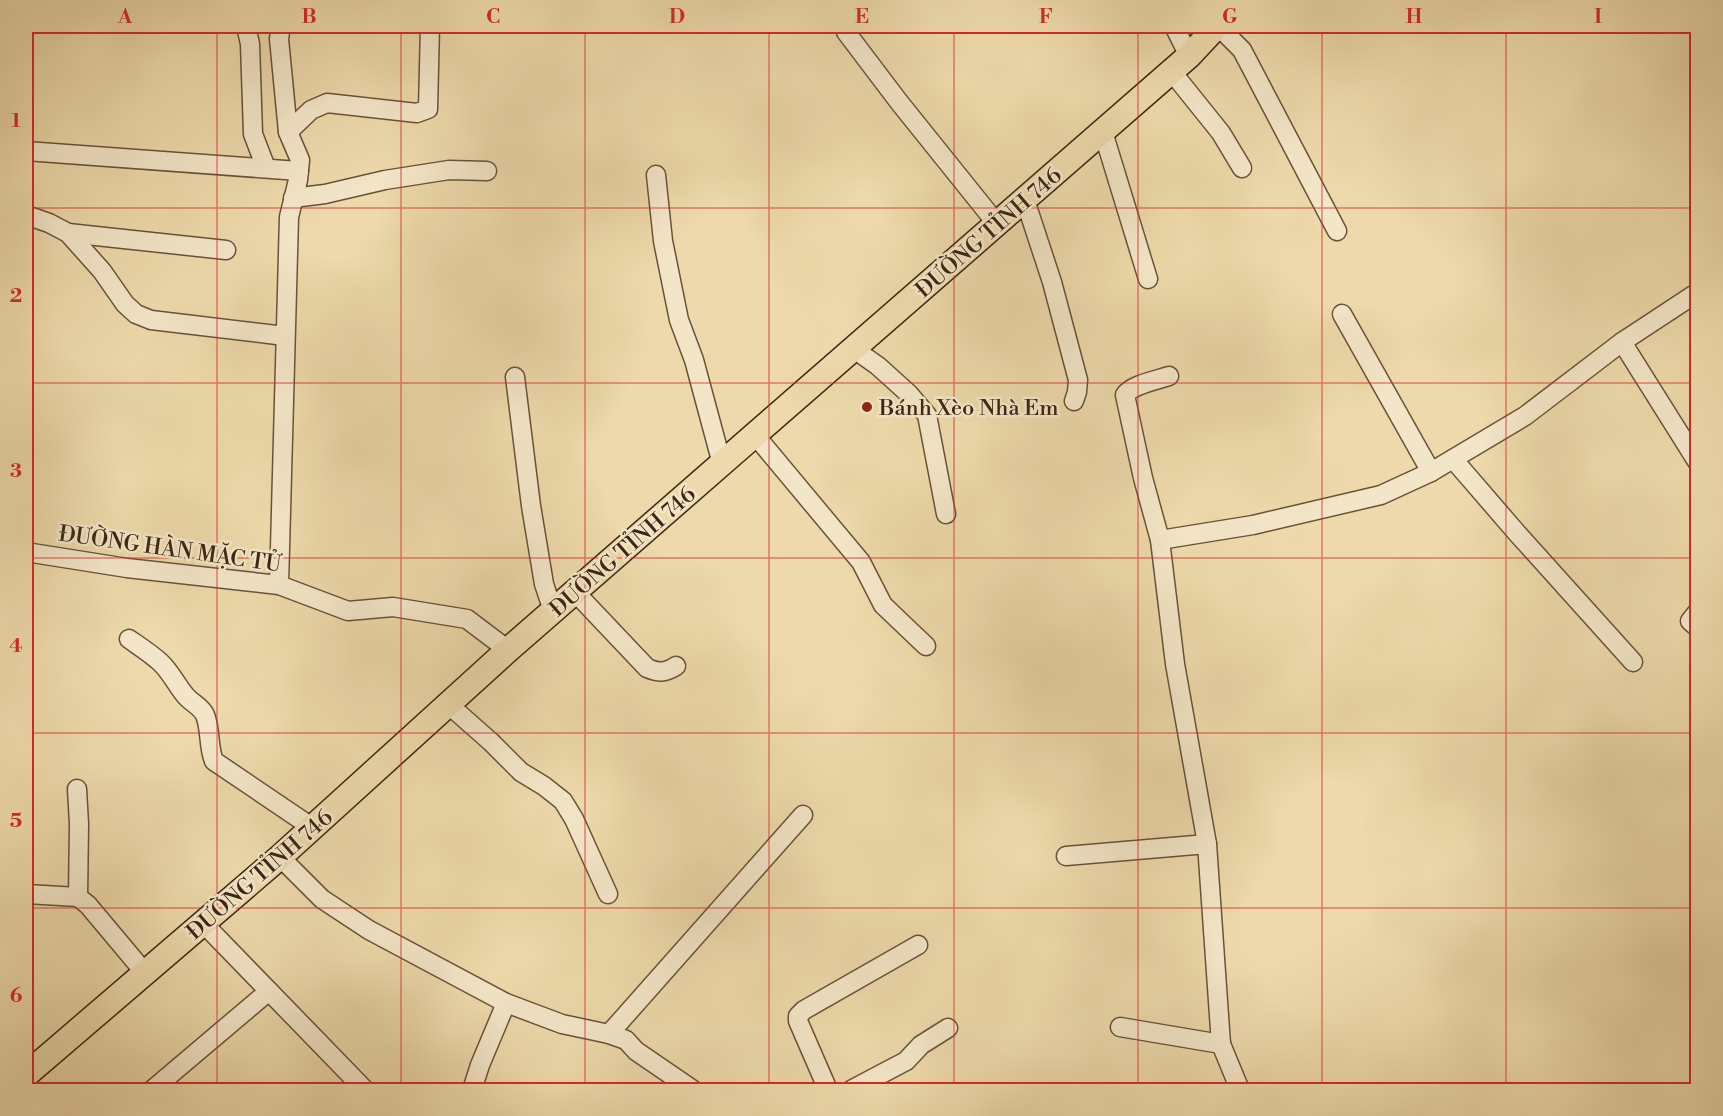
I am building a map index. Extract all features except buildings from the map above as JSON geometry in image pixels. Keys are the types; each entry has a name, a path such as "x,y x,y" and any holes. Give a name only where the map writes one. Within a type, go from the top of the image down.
{"main road":[{"name":"ĐƯỜNG TỈNH 746","path":"26,1075 313,828 508,650 1103,132 1180,64 1218,26"}],"street":[{"path":"246,26 250,44 253,134 266,168"},
{"path":"279,585 289,217 300,160 288,132 279,39 281,26"},
{"path":"288,132 311,110 327,103 417,113 428,109 430,26"},
{"path":"1174,26 1180,64 1242,168"},
{"path":"1218,26 1242,50 1337,231"},
{"path":"846,32 898,102 998,224"},
{"path":"1103,132 1148,279"},
{"path":"26,151 299,171"},
{"path":"293,198 325,194 386,180 449,171 486,171"},
{"path":"656,175 663,241 679,320 694,360 722,464"},
{"path":"1025,200 1052,282 1078,381 1074,401"},
{"path":"26,215 68,233 102,271 125,304 136,314 151,320 285,336"},
{"path":"68,233 226,250"},
{"path":"1160,540 1253,525 1381,495 1431,472 1525,416 1622,342 1698,292"},
{"path":"1342,314 1431,472"},
{"path":"1622,342 1698,463"},
{"path":"854,349 878,366 909,394 927,415 946,514"},
{"path":"1168,376 1127,390 1125,395 1143,478 1160,540 1174,664 1207,844 1221,1044 1240,1090"},
{"path":"516,377 533,517 544,584 553,611"},
{"path":"755,435 861,562 883,605 926,646"},
{"path":"1454,459 1633,662"},
{"name":"ĐƯỜNG HÀN MẶC TỬ","path":"26,552 127,568 279,585 348,611 393,608 467,619 508,650"},
{"path":"575,592 647,668 657,672 667,671 676,666"},
{"path":"1698,611 1690,621 1698,628"},
{"path":"129,639 161,662 187,698 205,715 214,761 313,828"},
{"path":"448,704 521,772 563,801 574,819 608,894"},
{"path":"77,789 78,897"},
{"path":"609,1034 803,815"},
{"path":"1066,856 1207,844"},
{"path":"280,857 322,899 369,930 506,1003 578,1029 609,1034 626,1040 636,1051 693,1090"},
{"path":"26,894 78,897 88,905 145,973"},
{"path":"203,923 358,1088"},
{"path":"828,1090 798,1021 798,1016 804,1010 918,945"},
{"path":"153,1090 269,991"},
{"path":"472,1090 506,1003"},
{"path":"1120,1027 1221,1044"},
{"path":"851,1090 906,1062 921,1045 948,1028"}],"place":[{"name":"Bánh Xèo Nhà Em","path":"867,407"}]}
